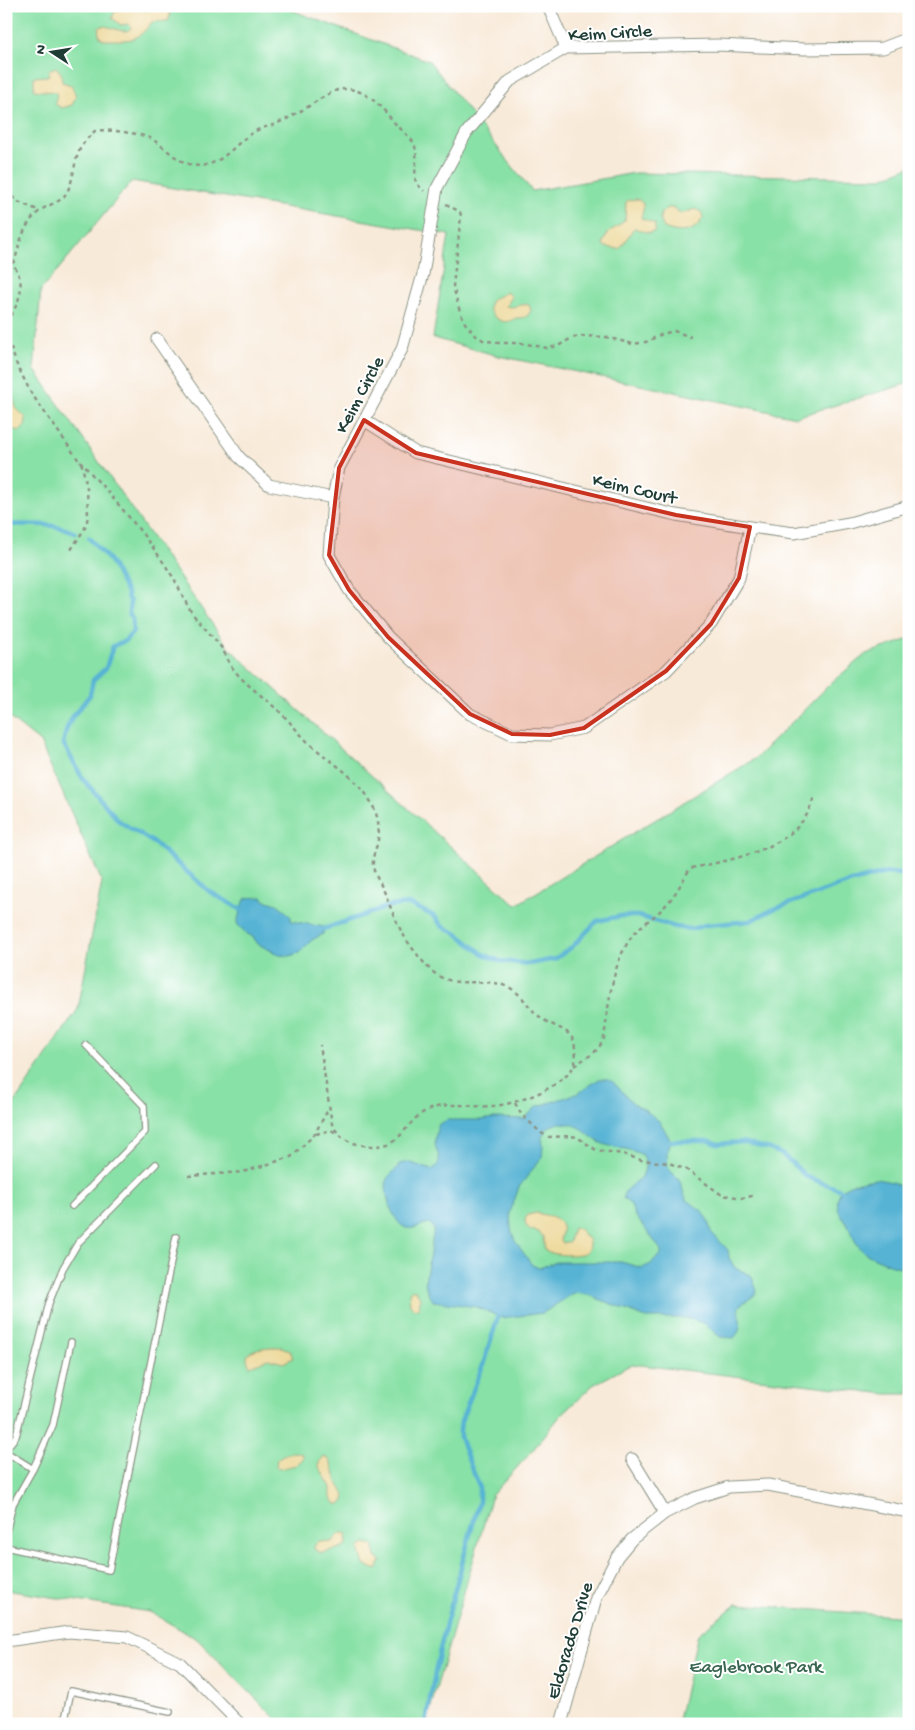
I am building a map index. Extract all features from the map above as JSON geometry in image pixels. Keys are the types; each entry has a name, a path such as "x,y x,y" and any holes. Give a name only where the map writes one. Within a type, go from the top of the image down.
{"street":[{"path":"548,6 566,48"},
{"name":"Keim Circle","path":"750,527 739,578 711,624 666,671 584,728 550,735 512,734 470,714 388,637 349,590 329,555 333,498 339,468 402,350 423,274 437,188 467,132 510,81 566,48 718,45 805,49 883,48 909,38"},
{"path":"157,339 240,457 269,485 333,498"},
{"name":"Keim Court","path":"364,420 416,453 676,515 750,527 794,533 849,523 909,506"},
{"path":"632,1459 665,1513"},
{"name":"Eldorado Drive","path":"561,1724 596,1598 617,1557 632,1539 665,1513 695,1498 729,1487 768,1485 821,1494 880,1508 909,1512"},
{"path":"6,1641 69,1632 127,1637 180,1663 240,1724"}],"lane":[{"path":"72,1206 145,1132 144,1106 86,1045"},
{"path":"33,1469 6,1451 16,1436 49,1303 63,1268 78,1243 156,1164"},
{"path":"6,1547 109,1570 176,1238"},
{"path":"6,1532 13,1504 33,1469 53,1425 71,1342"},
{"path":"64,1724 71,1691 170,1712"}],"path":[{"path":"12,262 15,261 26,227 39,212 66,195 76,155 85,140 95,131 107,129 146,136 183,162 197,166 206,165 218,160 253,132 297,113 334,91 349,89 363,93 379,104 400,130 413,142 416,157 416,183 422,190 460,212 462,216 453,286 460,312 474,335 483,340 498,343 521,343 547,348 558,346 580,336 606,337 633,344 646,342 662,334 674,331 691,337"},
{"path":"6,192 18,202 39,212"},
{"path":"6,253 19,275 21,287 20,296 6,328"},
{"path":"6,332 16,363 34,399 80,461 116,501 143,536 171,574 192,612 220,647 236,673 285,715 311,744 349,774 368,798 379,823 379,837 372,862 376,877 410,947 439,976 458,983 494,983 510,988 524,998 540,1018 566,1030 572,1036 576,1052 574,1066"},
{"path":"69,553 85,528 88,517 87,488 80,461"},
{"path":"314,1135 331,1130 356,1144 376,1148 389,1145 415,1118 434,1107 451,1105 469,1107 492,1106 514,1103 562,1080 574,1066 592,1056 602,1045 610,988 623,951 632,935 674,896 692,868 745,856 779,840 795,829 807,816 815,795"},
{"path":"320,1045 332,1124 337,1134"},
{"path":"514,1103 521,1114 545,1136 577,1137 596,1150 623,1154 641,1160 669,1163 687,1170 722,1194 743,1198 756,1195"},
{"path":"188,1176 243,1172 291,1157 314,1135 329,1108"}],"highlighted area":[{"path":"364,420 416,453 676,515 750,527 739,578 711,624 666,671 584,728 550,735 512,734 470,714 388,637 349,590 329,555 339,468"}],"green space":[{"path":"6,6 280,6 429,61 532,191 635,173 882,178 909,167 909,383 796,417 499,356 433,338 449,235 132,181 41,290 34,369 229,648 516,905 756,758 832,682 866,654 909,639 909,1394 887,1394 632,1364 593,1385 561,1415 532,1451 492,1495 426,1724 281,1724 197,1639 150,1612 6,1590 6,1112 11,1108 78,1009 102,882 40,742 6,715"},
{"name":"Eaglebrook Park","path":"737,1604 909,1617 909,1724 677,1724 698,1634"}],"sand":[{"path":"124,6 142,6 144,10 149,10 152,6 164,6 170,12 170,16 168,21 152,22 141,34 132,39 104,40 99,34 101,27 104,26 121,31 131,28 129,24 121,25 112,18 115,11 124,8"},
{"path":"56,67 61,73 62,82 71,85 76,96 72,105 62,108 55,104 57,95 55,92 34,90 34,77 48,76 49,70"},
{"path":"637,199 643,205 641,218 655,224 655,231 649,233 634,228 619,249 603,245 606,236 625,220 626,202"},
{"path":"668,208 674,208 681,214 695,209 701,212 703,217 700,223 692,230 681,232 670,230 664,228 660,219 661,213"},
{"path":"507,292 512,297 506,306 529,305 531,310 527,316 515,318 507,322 500,321 493,315 489,309 491,300"},
{"path":"6,395 13,398 16,408 26,418 25,426 20,431 11,429 8,426 5,413"},
{"path":"536,1213 551,1217 561,1223 560,1239 563,1243 569,1242 573,1228 579,1229 589,1241 587,1251 583,1254 566,1255 545,1251 543,1237 539,1232 531,1230 526,1226 525,1219 528,1215"},
{"path":"411,1290 416,1290 420,1299 419,1307 414,1309 410,1304 409,1293"},
{"path":"282,1347 290,1351 293,1358 283,1363 268,1359 250,1366 247,1359 252,1351"},
{"path":"294,1452 303,1454 303,1459 296,1465 279,1469 276,1467 277,1459"},
{"path":"324,1457 330,1460 337,1482 345,1494 344,1501 340,1504 336,1504 331,1498 331,1487 319,1467 319,1462"},
{"path":"341,1533 346,1533 347,1544 344,1546 321,1553 314,1549 319,1541 332,1542"},
{"path":"366,1543 373,1545 376,1557 381,1561 377,1570 364,1565 359,1548"}],"water":[{"path":"262,897 264,900 277,904 282,908 291,917 291,921 324,927 323,934 312,940 299,953 290,956 280,955 258,944 253,937 237,924 241,907 246,898"},
{"path":"599,1079 608,1079 634,1104 644,1109 660,1122 671,1141 667,1153 668,1169 679,1179 686,1199 702,1211 708,1221 711,1232 728,1250 729,1258 735,1268 751,1275 757,1290 755,1295 739,1306 740,1329 734,1338 720,1337 704,1323 686,1318 646,1318 589,1295 574,1293 543,1313 502,1318 476,1307 433,1301 427,1291 425,1282 434,1229 430,1223 415,1228 407,1228 397,1221 390,1207 386,1191 388,1177 399,1164 408,1162 432,1170 439,1160 435,1146 438,1125 447,1120 524,1119 536,1107 579,1093","holes":["559,1123 567,1123 578,1127 603,1144 643,1155 644,1171 637,1181 628,1188 623,1198 631,1205 634,1214 661,1250 661,1255 651,1264 642,1268 621,1262 556,1262 539,1268 532,1265 515,1241 511,1229 510,1213 519,1187 542,1157 542,1137 548,1127"]},
{"path":"876,1179 892,1182 909,1191 909,1270 865,1253 856,1243 840,1214 838,1197 841,1191 852,1184"}],"waterway":[{"path":"6,524 49,525 75,533"},
{"path":"89,538 110,561 127,593 130,601 129,613 132,618 133,632 125,641 113,646 106,668 93,680 90,695 73,716 63,743 83,779 119,821 154,843 210,892 244,911"},
{"path":"318,931 390,906 409,904 434,916 443,927 456,933 483,954 500,961 530,964 555,959 572,947 597,921 621,916 638,916 675,927 691,929 706,925 750,921 774,909 841,885 881,874 909,875"},
{"path":"671,1141 709,1141 718,1144 742,1142 770,1149 783,1155 807,1177 841,1190"},
{"path":"426,1724 442,1640 479,1502 479,1486 460,1437 461,1421 483,1365 498,1317"}]}
